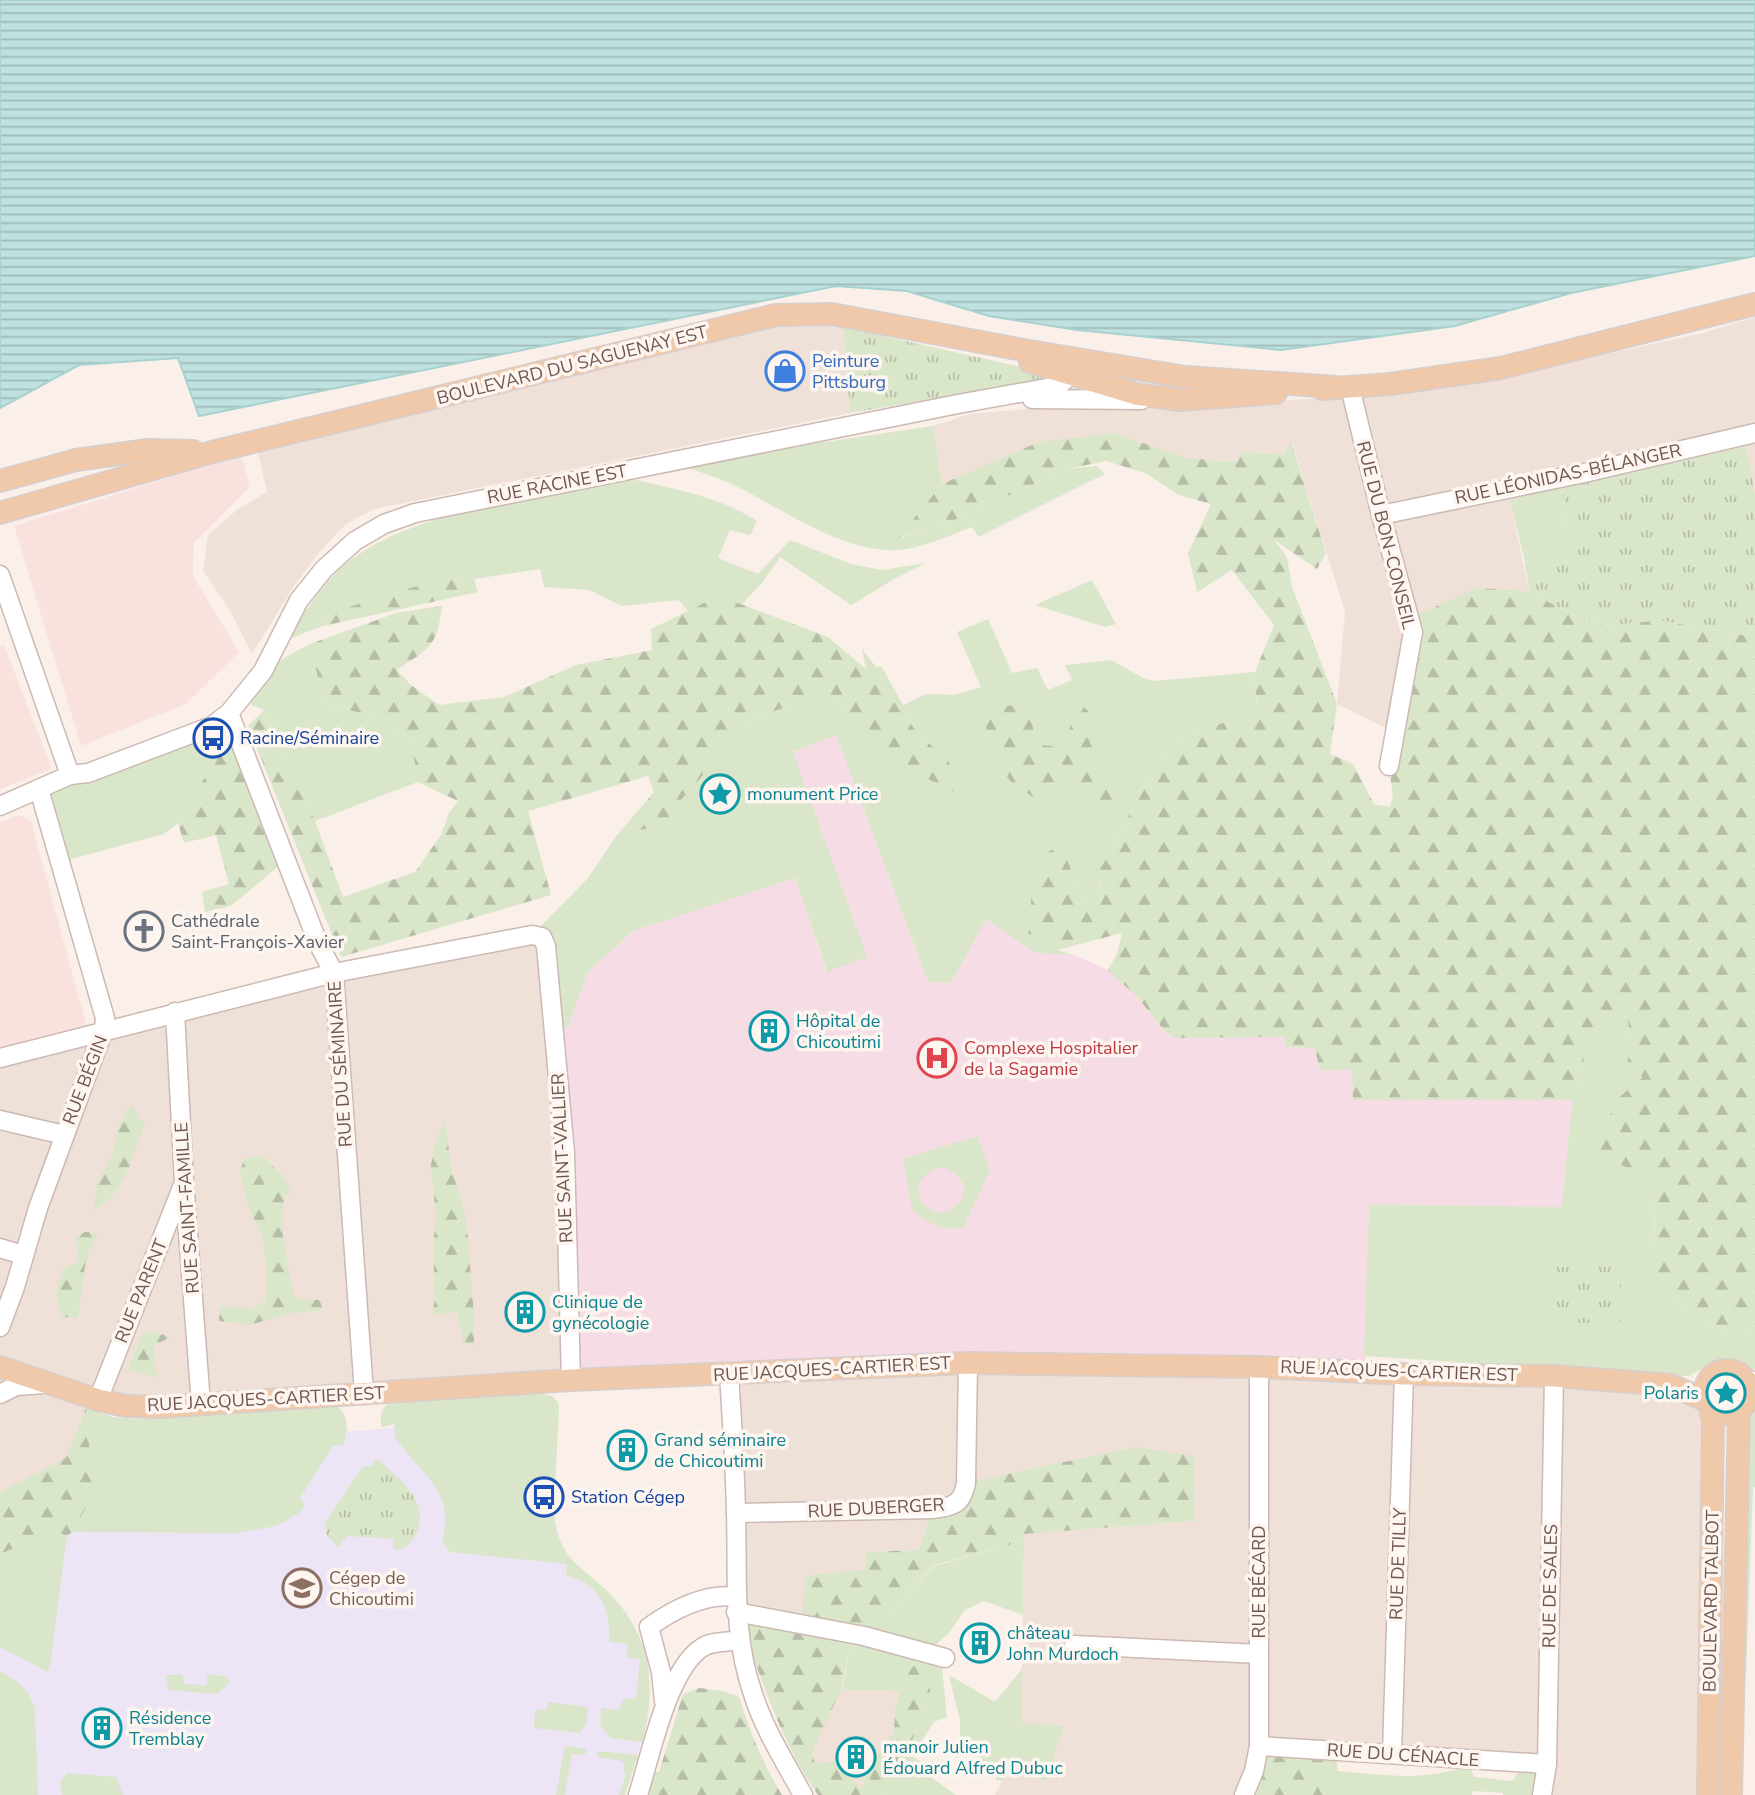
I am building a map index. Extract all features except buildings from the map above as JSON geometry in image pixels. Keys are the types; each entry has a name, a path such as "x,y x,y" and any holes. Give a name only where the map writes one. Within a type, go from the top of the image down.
{"main road":[{"name":"BOULEVARD DU SAGUENAY EST","path":"930,333 1136,394 1181,400 1390,384 1502,368 1755,304"},
{"name":"BOULEVARD DU SAGUENAY EST","path":"0,513 216,452 776,315 832,314 1185,377 1343,387"},
{"name":"BOULEVARD DU SAGUENAY EST","path":"0,481 76,460 148,450 216,452"},
{"name":"RUE JACQUES-CARTIER EST","path":"0,1367 98,1400 126,1406 201,1404 571,1380 968,1363 1259,1367 1404,1374 1554,1376 1671,1385 1713,1376"},
{"path":"1728,1371 1749,1380 1746,1404 1726,1414 1715,1411 1709,1404 1706,1386 1713,1376 1728,1371"},
{"name":"RUE JACQUES-CARTIER EST","path":"1671,1385 1709,1404"},
{"name":"BOULEVARD TALBOT","path":"1708,1795 1713,1421 1709,1404"},
{"name":"BOULEVARD TALBOT","path":"1731,1795 1746,1404"}],"street":[{"name":"RUE RACINE EST","path":"0,806 70,775 88,773 212,726 229,713 263,671 299,600 324,569 355,541 384,524 415,513 1058,386 1079,367 1092,361"},
{"name":"RUE DU BON-CONSEIL","path":"1343,387 1413,632 1389,766"},
{"name":"RUE RACINE EST","path":"976,401 1181,400"},
{"name":"RUE LÉONIDAS-BÉLANGER","path":"1381,515 1584,473 1755,433"},
{"path":"0,575 70,775"},
{"path":"0,633 18,625"},
{"name":"RUE DU SÉMINAIRE","path":"229,713 318,943 334,973 364,1393"},
{"name":"RUE BÉGIN","path":"0,1327 7,1285 23,1255 104,1030 105,1018 39,789"},
{"name":"RUE SAINT-VALLIER","path":"334,973 532,935 542,937 546,946 565,1153 571,1380"},
{"path":"0,1058 334,973"},
{"name":"RUE SAINT-FAMILLE","path":"175,1012 184,1181 201,1404"},
{"path":"0,1120 64,1135"},
{"name":"RUE PARENT","path":"98,1400 184,1181"},
{"path":"0,1248 23,1255"},
{"name":"RUE DUBERGER","path":"736,1513 932,1509 956,1504 964,1495 966,1483 968,1363"},
{"name":"RUE BÉCARD","path":"1244,1795 1254,1771 1259,1746 1259,1367"},
{"path":"729,1374 736,1513 736,1605 740,1640 753,1694 773,1741 803,1795"},
{"name":"RUE DE TILLY","path":"1392,1754 1404,1374"},
{"name":"RUE DE SALES","path":"1542,1795 1547,1764 1554,1376"},
{"path":"0,1394 16,1386 50,1384"},
{"path":"664,1705 661,1672 649,1627 700,1601 723,1595 736,1605 945,1658"},
{"path":"638,1795 664,1705 685,1664 706,1645 740,1640"},
{"path":"1074,1645 1259,1654"},
{"name":"RUE DU CÉNACLE","path":"1259,1746 1547,1764"}],"shaded area":[{"path":"1755,317 1755,494 1746,446 1510,500 1529,591 1477,588 1394,732 1337,704 1345,612 1292,442 1284,455 1244,451 1236,462 1188,458 1113,433 1039,443 942,484 933,426 969,414 1060,406 1232,405 1365,394 1505,376 1703,333"},
{"path":"786,324 843,327 850,413 374,509 346,524 322,549 294,586 252,654 230,611 203,571 208,535 238,509 267,492 257,448"},
{"path":"241,455 250,487 194,543 193,576 239,652 186,704 81,746 14,526"},
{"path":"4,645 52,769 0,789 0,647"},
{"name":"Complexe Hospitalier de la Sagamie","path":"836,735 928,982 951,983 985,919 1036,953 1074,955 1108,970 1138,998 1173,1038 1283,1037 1286,1047 1314,1048 1352,1069 1353,1099 1572,1100 1562,1207 1369,1204 1365,1372 1259,1367 571,1380 554,1030 568,1026 588,972 633,931 795,878 826,971 793,752"},
{"path":"19,815 31,821 88,1031 0,1052 0,822"},
{"path":"532,935 546,946 571,1380 126,1406 24,1375 0,1394 0,1058"},
{"path":"968,1363 1554,1376 1707,1401 1708,1795 1542,1795 1547,1765 1259,1746 1243,1795 995,1795 1010,1766 1044,1782 1063,1727 1021,1723 1024,1534 1195,1521 1134,1447 967,1483 964,1495 932,1509 919,1550 867,1552 867,1569 803,1623 736,1612 729,1374"},
{"path":"28,1390 86,1408 67,1458 0,1492 0,1400"},
{"name":"Cégep de Chicoutimi","path":"465,1396 553,1396 559,1405 554,1508 560,1540 568,1556 624,1610 644,1648 649,1669 649,1716 625,1795 0,1795 0,1492 66,1458 86,1408 113,1417 133,1419 334,1405 341,1409 345,1416 347,1431 363,1431 394,1427 395,1423"},
{"path":"841,1690 901,1691 895,1706 894,1731 871,1765 861,1791 836,1761 815,1764 811,1752"}],"green space":[{"path":"843,327 1026,368 1054,379 850,413"},
{"path":"933,426 942,484 900,538 946,524 1067,469 1097,466 1105,474 979,537 972,527 915,547 885,550 838,539 729,483 689,468 798,446"},
{"path":"1113,433 1188,458 1235,462 1243,451 1284,455 1291,441 1326,553 1317,569 1274,540 1287,557 1292,587 1337,704 1330,754 1353,764 1374,804 1390,807 1393,797 1389,766 1410,618 1478,588 1529,591 1573,615 1607,626 1658,620 1755,637 1755,1330 1697,1327 1655,1268 1654,1178 1595,1155 1616,1100 1643,1077 1626,1072 1631,1041 1627,1017 1613,1014 1597,1029 1583,1062 1577,1096 1572,1100 1353,1100 1352,1069 1321,1071 1314,1048 1286,1047 1283,1037 1173,1038 1138,998 1108,970 1117,954 1122,933 1057,950 1045,935 1028,934 1031,922 1031,888 1043,854 1061,846 1070,867 1077,904 1102,902 1098,848 1111,851 1135,803 1171,744 1257,709 1255,672 1274,625 1232,570 1197,592 1188,553 1211,504 1179,495 1145,473 1106,461 1067,469 946,524 898,538 942,484 1039,442"},
{"path":"1746,446 1755,494 1755,637 1658,620 1607,626 1573,615 1529,591 1525,562 1559,556 1558,548 1569,539 1562,487"},
{"path":"636,480 714,500 757,521 750,535 730,530 718,558 758,574 790,540 851,564 882,570 926,563 851,605 780,557 762,583 740,606 720,600 688,611 679,600 622,606 589,590 544,587 540,569 474,579 443,578 319,617 323,626 288,639 314,599 338,571 366,550 407,529 475,510 578,488"},
{"path":"1562,487 1569,539 1560,556 1525,562 1510,500"},
{"path":"443,578 474,579 478,592 323,626 319,616"},
{"path":"1092,580 1116,624 1105,627 1035,605"},
{"path":"710,600 730,600 828,637 866,669 903,710 916,732 948,760 958,794 882,756 854,724 838,698 787,707 754,718 671,811 673,823 617,835 654,792 648,776 528,811 551,895 341,957 248,726 264,710 315,821 343,897 415,872 441,835 449,813 458,801 418,782 411,740 371,716 324,703 310,644 396,613 442,606 437,631 430,646 397,670 411,685 439,705 504,697 576,665 652,650 651,629"},
{"path":"988,619 1012,673 1037,668 1048,690 1072,680 1065,665 1111,660 1145,679 1154,681 1255,672 1257,709 1171,744 1135,803 1111,851 1100,881 1102,902 1077,904 1070,867 1031,888 1031,922 1028,933 1045,935 1057,950 1074,955 1036,953 986,919 951,983 928,982 836,735 793,752 867,957 827,972 795,878 633,931 588,972 568,1026 554,1030 546,946 532,935 588,878 617,835 673,823 670,811 754,718 787,707 838,698 854,724 948,760 916,732 903,710 866,669 862,649 876,667 882,667 903,705 926,694 954,695 981,687 957,632"},
{"path":"310,644 324,703 371,716 411,740 418,782 315,821 264,710 251,705 257,684 264,675 272,667"},
{"path":"1078,701 1092,715 1090,743 1105,773 1113,804 1098,803 1071,786 1045,805 1011,782 990,753 983,709 1013,705 1031,717 1036,744 1064,748"},
{"path":"229,713 239,740 203,803 164,834 60,862 39,789"},
{"path":"239,740 286,860 231,906 205,912 202,892 229,884 216,835 184,843 178,823 203,803 199,787 220,752"},
{"path":"1613,1014 1627,1017 1631,1041 1626,1072 1644,1077 1654,1178 1655,1268 1697,1327 1755,1330 1755,1370 1730,1359 1720,1360 1689,1376 1671,1376 1364,1356 1369,1204 1562,1207 1572,1100 1577,1096 1583,1062 1591,1038 1604,1020"},
{"path":"131,1105 145,1124 126,1175 112,1197 94,1210 97,1182 113,1156 118,1126"},
{"path":"445,1119 451,1168 466,1216 474,1345 463,1342 457,1312 432,1315 435,1298 433,1248 436,1217 431,1165 437,1137"},
{"path":"977,1136 990,1170 964,1226 943,1228 912,1209 903,1159","holes":["942,1167 958,1177 964,1186 963,1197 949,1211 939,1212 922,1202 920,1183 927,1174"]},
{"path":"263,1156 279,1172 291,1190 284,1199 283,1237 294,1298 320,1300 323,1310 294,1313 248,1325 219,1321 219,1306 253,1309 266,1300 267,1277 262,1233 250,1213 240,1174 244,1158"},
{"path":"85,1232 98,1233 88,1254 77,1318 62,1317 56,1295 62,1271 78,1261 76,1237"},
{"path":"1557,1267 1621,1267 1621,1323 1557,1323"},
{"path":"156,1332 170,1337 154,1346 157,1378 128,1369 143,1333"},
{"path":"542,1394 553,1396 559,1405 554,1508 559,1539 572,1559 625,1611 643,1646 650,1683 647,1722 642,1742 610,1738 600,1725 601,1708 618,1710 624,1698 636,1699 640,1659 627,1657 628,1644 609,1642 608,1619 595,1591 566,1575 567,1564 450,1552 442,1541 445,1523 440,1495 395,1437 395,1424 382,1427 381,1423 383,1410 390,1402"},
{"path":"334,1405 345,1417 346,1433 343,1445 333,1446 300,1498 305,1505 300,1512 271,1527 235,1533 72,1532 67,1536 48,1672 0,1647 0,1492 66,1458 86,1408 113,1417 133,1419"},
{"path":"86,1408 93,1495 72,1532 67,1536 55,1531 0,1554 0,1492 66,1458"},
{"path":"1755,1412 1755,1487 1746,1675 1738,1673 1744,1428"},
{"path":"1134,1447 1195,1456 1195,1521 1024,1534 1009,1545 934,1565 887,1615 850,1649 841,1690 812,1752 815,1764 836,1761 861,1790 871,1765 894,1731 895,1706 910,1670 926,1653 930,1699 902,1763 883,1795 818,1795 782,1730 736,1612 802,1623 805,1576 866,1569 866,1552 919,1550 932,1509 945,1508 966,1483"},
{"path":"377,1459 395,1474 417,1502 420,1513 415,1536 408,1545 397,1550 393,1550 393,1539 347,1536 340,1546 337,1546 327,1536 325,1523 362,1467 372,1465"},
{"path":"1024,1534 1023,1615 984,1601 965,1610 948,1634 926,1653 942,1668 947,1717 934,1722 912,1756 928,1766 928,1775 956,1795 883,1795 902,1763 930,1699 910,1670 901,1691 842,1690 850,1649 934,1566 1009,1545"},
{"path":"1022,1669 1022,1723 1064,1726 1045,1782 1010,1766 1002,1781 996,1780 996,1771 969,1751 960,1737 960,1721 949,1675 995,1702"},
{"path":"0,1671 22,1686 35,1709 38,1795 0,1795"},
{"path":"207,1674 225,1676 231,1682 216,1694 168,1690 166,1675 183,1675 184,1684 207,1685"},
{"path":"699,1688 723,1691 739,1697 758,1748 782,1795 647,1795 655,1772 659,1772 683,1694"},
{"path":"548,1702 588,1707 586,1724 579,1733 534,1728 535,1709 547,1710"},
{"path":"565,1746 586,1749 585,1755 572,1754 565,1795 556,1795"},
{"path":"1259,1746 1326,1750 1335,1795 1241,1795"},
{"path":"1326,1750 1335,1751 1338,1771 1383,1775 1442,1773 1457,1769 1458,1758 1467,1759 1474,1777 1512,1781 1520,1770 1547,1764 1542,1795 1503,1795 1473,1791 1472,1795 1335,1795"},
{"path":"598,1751 638,1755 625,1795 619,1795 626,1774 623,1771 625,1764 622,1761 597,1757"},
{"path":"67,1773 116,1777 123,1795 62,1795 60,1782"}],"water":[{"path":"0,0 1755,0 1755,256 1571,293 1455,326 1281,350 1077,330 989,316 907,291 836,286 199,416 178,358 79,365 0,408"}],"place":[{"name":"Peinture Pittsburg","path":"785,371"},
{"name":"Racine/Séminaire","path":"213,738"},
{"name":"monument Price","path":"720,794"},
{"name":"Cathédrale Saint-François-Xavier","path":"144,931"},
{"name":"Hôpital de Chicoutimi","path":"769,1031"},
{"name":"Complexe Hospitalier de la Sagamie","path":"937,1058"},
{"name":"Clinique de gynécologie","path":"525,1312"},
{"name":"Polaris","path":"1726,1393"},
{"name":"Grand séminaire de Chicoutimi","path":"627,1450"},
{"name":"Station Cégep","path":"544,1497"},
{"name":"Cégep de Chicoutimi","path":"302,1588"},
{"name":"château John Murdoch","path":"980,1643"},
{"name":"Résidence Tremblay","path":"102,1728"},
{"name":"manoir Julien Édouard Alfred Dubuc","path":"856,1757"}]}
